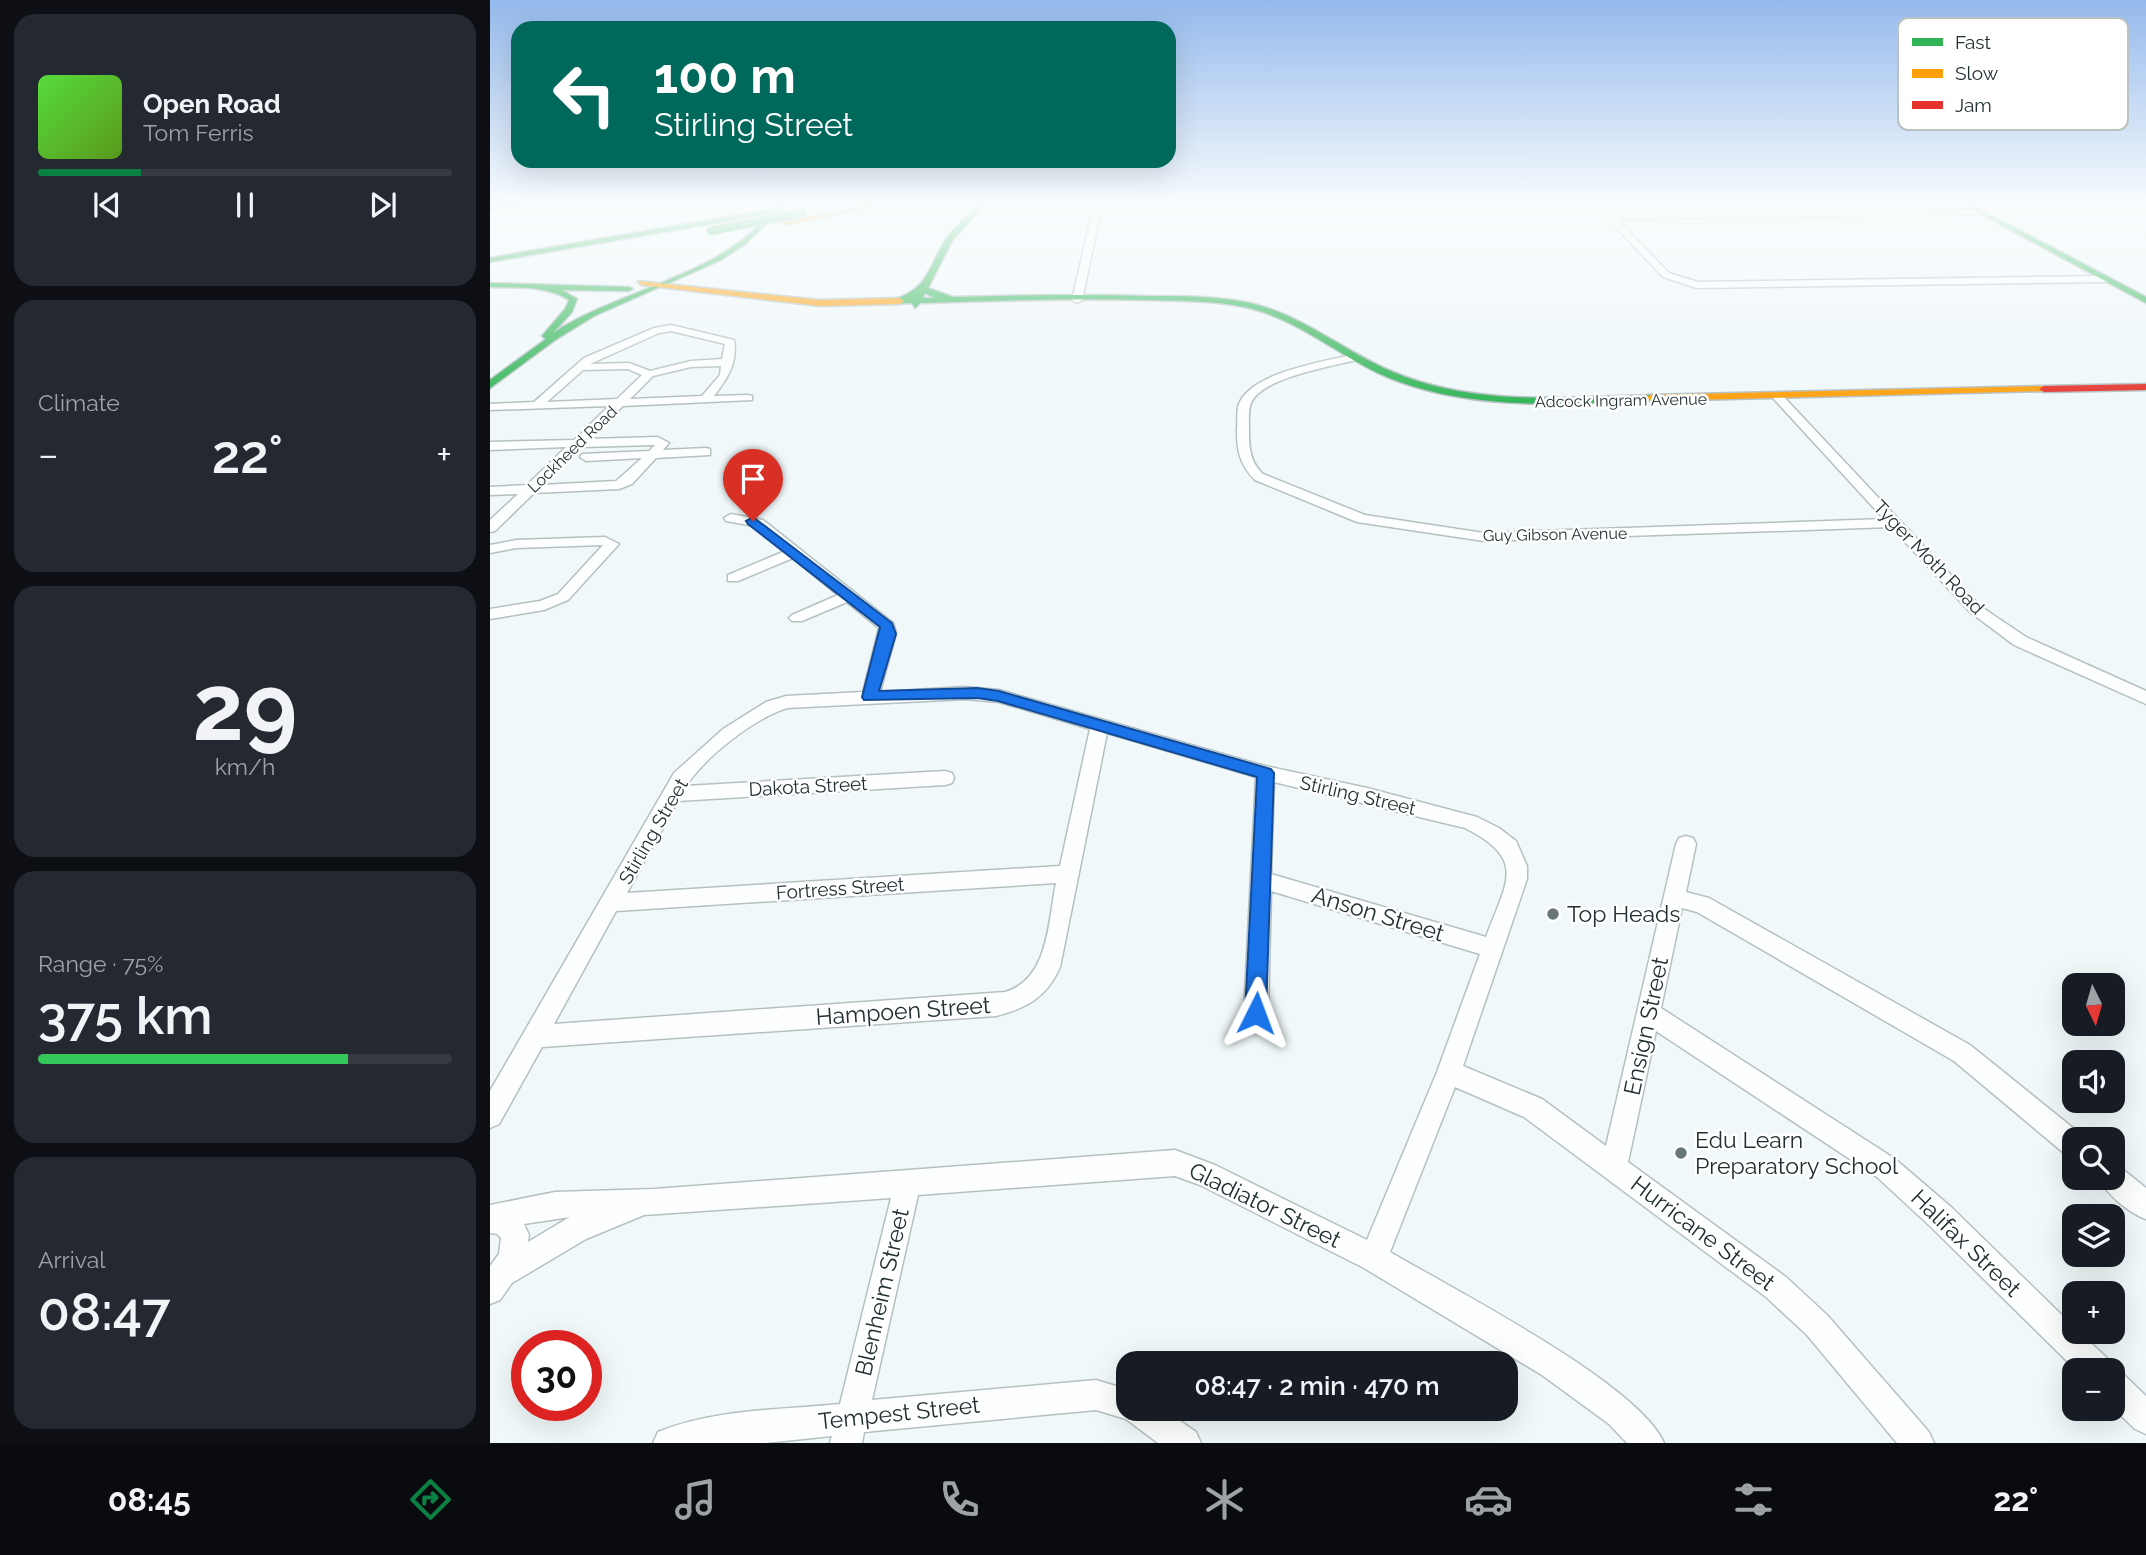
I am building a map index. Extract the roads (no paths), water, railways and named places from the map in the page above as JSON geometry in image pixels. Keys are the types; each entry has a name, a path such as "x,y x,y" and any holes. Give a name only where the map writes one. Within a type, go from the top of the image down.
{"main road":[{"path":"545,336 670,272"},
{"path":"490,385 556,336 641,287 678,272"},
{"path":"684,272 678,276 676,282 690,292"},
{"path":"918,298 929,272"},
{"path":"2094,272 2146,300"},
{"path":"490,285 526,284 562,292 573,299 569,310 545,336 490,379"},
{"name":"Adcock Ingram Avenue","path":"526,284 641,287 792,302 895,302 918,298 1077,298"},
{"path":"611,304 643,297 690,292"},
{"name":"Adcock Ingram Avenue","path":"690,292 783,306 939,297 955,300 1198,298 1252,306 1308,326 1356,357 1392,375 1419,384 1501,400 1564,402 2146,387"}],"street":[{"path":"1077,298 1083,272"},
{"path":"1663,272 1697,285 2106,279"},
{"path":"538,404 578,368 617,347 667,328 729,340 729,362 724,375 705,400"},
{"name":"Guy Gibson Avenue","path":"1356,357 1267,383 1249,397 1244,411 1243,454 1248,468 1259,477 1362,519 1484,537 1895,523"},
{"path":"578,368 629,366 649,374 686,365 729,362"},
{"name":"Lockheed Road","path":"492,525 649,374"},
{"name":"Tyger Moth Road","path":"1778,397 1975,609 2020,641 2146,698"},
{"path":"490,407 748,398"},
{"path":"490,446 663,442 627,481 619,485 490,491"},
{"path":"586,457 706,452"},
{"path":"732,518 758,523 889,629 870,697"},
{"path":"490,549 516,544 605,541 612,544 562,597 544,605 490,614"},
{"path":"733,578 795,552"},
{"path":"797,618 850,595"},
{"name":"Stirling Street","path":"490,1115 672,794 695,763 773,706 793,701 977,693 1100,724 1265,773 1367,795 1470,822 1502,840 1514,856 1517,878 1449,1072 1374,1258"},
{"name":"Hampoen Street","path":"536,1036 1009,1002 1030,993 1046,976 1100,724"},
{"path":"1256,1013 1264,880 1265,773"},
{"name":"Dakota Street","path":"672,794 945,778"},
{"name":"Ensign Street","path":"1614,1166 1686,844"},
{"name":"Fortress Street","path":"611,903 1069,874"},
{"name":"Anson Street","path":"1264,880 1492,948"},
{"path":"1674,898 1702,904 1962,1053 2062,1135"},
{"name":"Halifax Street","path":"1649,1013 1885,1168 1941,1217 2085,1358"},
{"name":"Hurricane Street","path":"1449,1072 1533,1108 1797,1305 1918,1443"},
{"name":"Gladiator Street","path":"493,1219 523,1210 575,1202 654,1202 1175,1163 1206,1174 1374,1258 1553,1364 1620,1413 1648,1443"},
{"name":"Blenheim Street","path":"850,1429 908,1183"},
{"path":"2125,1188 2146,1206"},
{"name":"Gladiator Street","path":"498,1281 594,1221 654,1202"},
{"path":"493,1219 505,1221 515,1235 512,1259 498,1281"},
{"name":"Tempest Street","path":"669,1443 722,1432 850,1429 1096,1395 1116,1401"},
{"path":"2125,1398 2146,1418"},
{"path":"1154,1421 1185,1443"}],"place":[{"name":"Top Heads","path":"1553,914"},
{"name":"Edu Learn Preparatory School","path":"1681,1153"}]}
